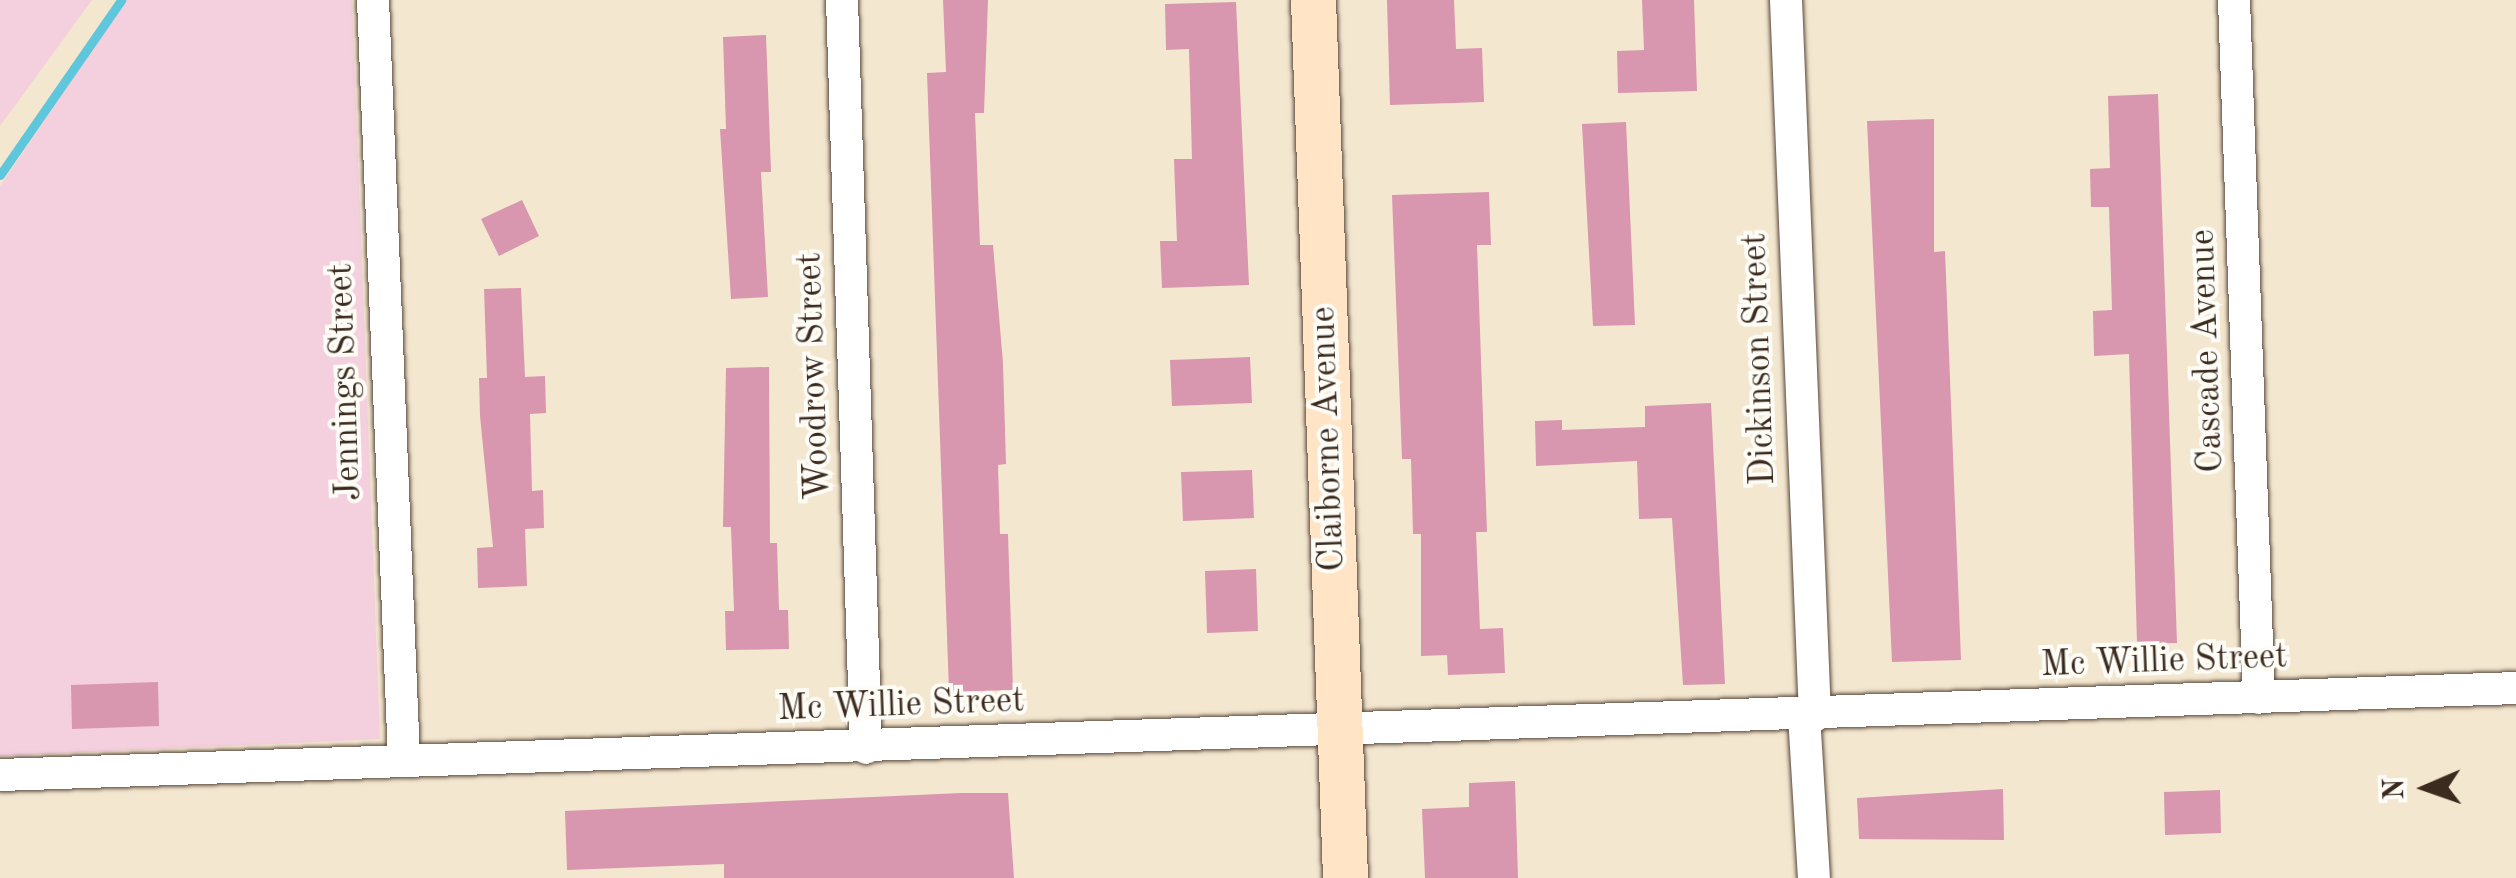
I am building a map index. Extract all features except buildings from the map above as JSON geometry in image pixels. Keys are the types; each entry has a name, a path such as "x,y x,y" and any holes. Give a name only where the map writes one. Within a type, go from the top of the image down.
{"street":[{"name":"Jennings Street","path":"373,0 404,760"},
{"name":"Woodrow Street","path":"842,0 866,748"},
{"name":"Claiborne Avenue","path":"1313,0 1346,878"},
{"name":"Dickinson Street","path":"1786,0 1814,878"},
{"name":"Cascade Avenue","path":"2234,0 2259,698"},
{"name":"Mc Willie Street","path":"0,775 2516,688"}],"shaded area":[{"path":"0,0 92,0 0,126"},
{"path":"126,0 352,0 380,739 0,756 0,186"}],"waterway":[{"path":"0,175 121,0"}]}
